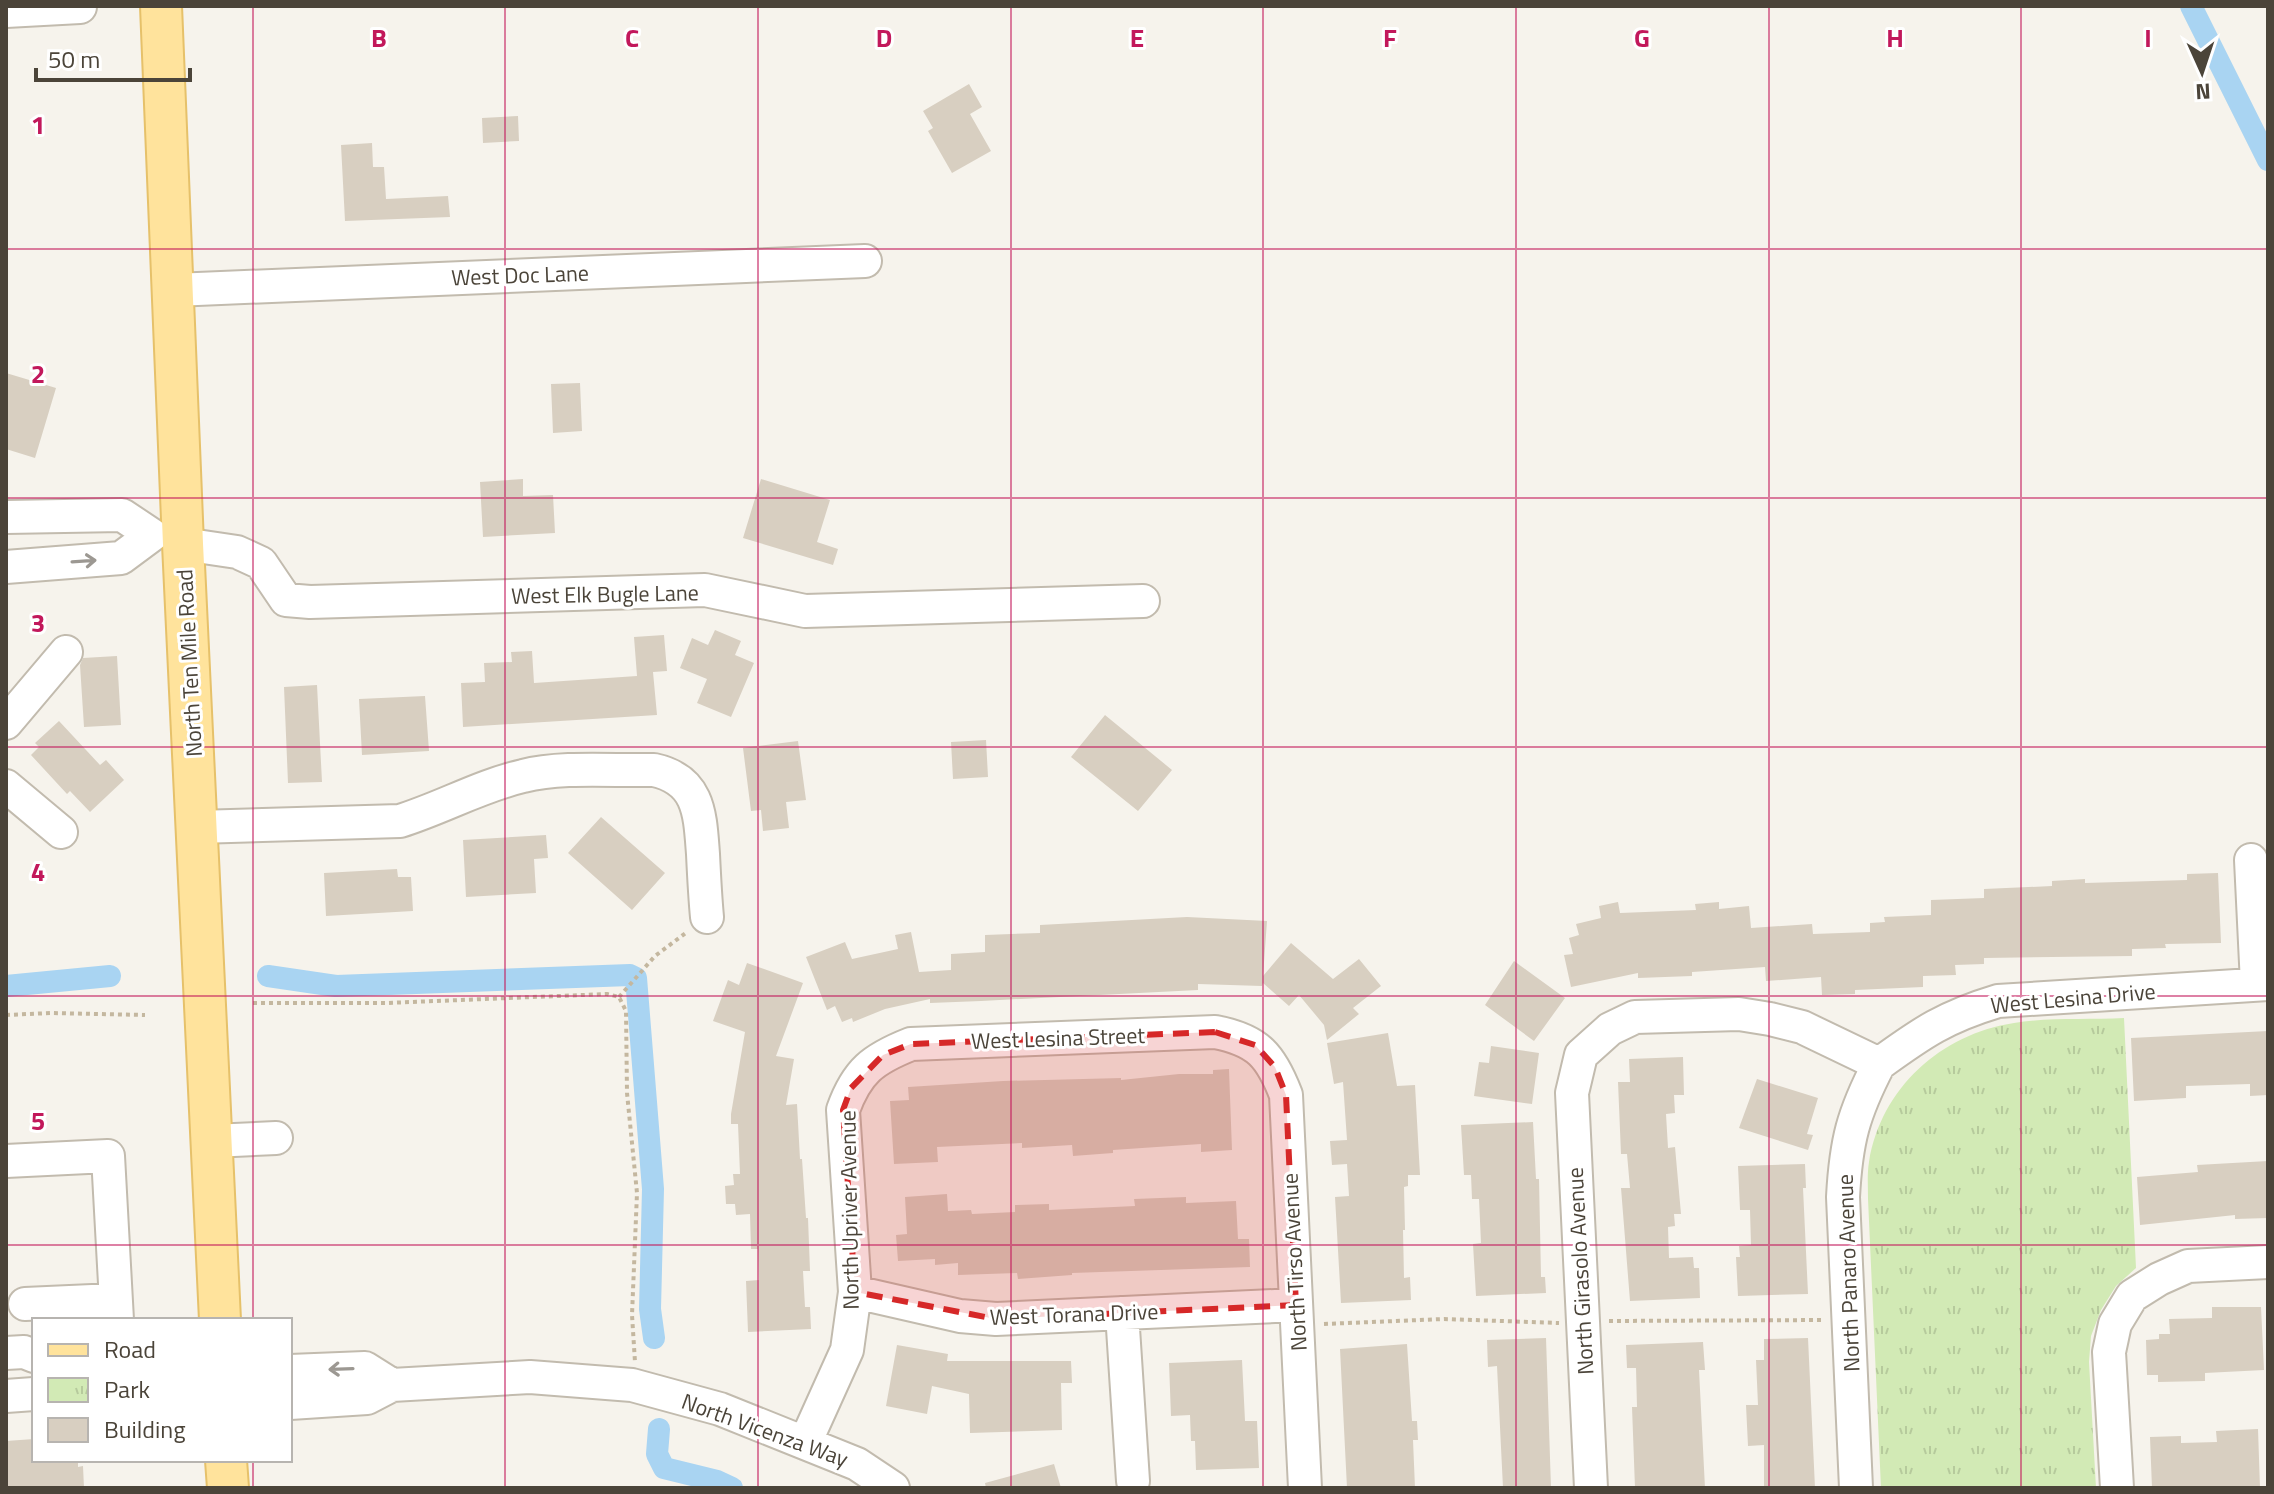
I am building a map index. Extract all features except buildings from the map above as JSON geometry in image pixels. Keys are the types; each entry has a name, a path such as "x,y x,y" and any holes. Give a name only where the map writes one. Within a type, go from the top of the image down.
{"main road":[{"name":"North Ten Mile Road","path":"161,6 174,290 173,537 197,827 220,1318"},
{"path":"226,1462 228,1488"}],"street":[{"path":"6,11 80,7"},
{"name":"West Doc Lane","path":"174,290 865,261"},
{"path":"6,517 122,515 173,537"},
{"path":"6,567 121,558 173,537"},
{"name":"West Elk Bugle Lane","path":"173,537 237,552 261,563 286,600 310,602 705,590 805,611 1143,601"},
{"path":"6,723 66,652"},
{"path":"197,827 400,821 431,811 480,788 526,775 654,770 683,783 694,798 700,817 698,920"},
{"path":"6,786 61,832"},
{"path":"2251,860 2263,984"},
{"name":"West Lesina Drive","path":"1879,1064 1928,1028 1961,1012 1998,1001 2263,984"},
{"name":"North Girasolo Avenue","path":"1591,1488 1572,1093 1581,1055 1610,1029 1635,1017 1739,1014 1802,1027 1879,1064"},
{"name":"West Lesina Street","path":"865,1069 883,1055 911,1044 1215,1032 1239,1037 1255,1045"},
{"name":"North Tirso Avenue","path":"1255,1045 1275,1067 1286,1095 1307,1315 1305,1488"},
{"name":"North Panaro Avenue","path":"1856,1488 1843,1197 1845,1155 1857,1107 1879,1064"},
{"name":"North Upriver Avenue","path":"805,1443 847,1350 855,1292 843,1110 851,1088 865,1069"},
{"path":"212,1141 276,1138"},
{"path":"6,1161 108,1156 116,1310 25,1304"},
{"path":"2117,1488 2109,1352 2115,1324 2132,1296 2188,1266 2268,1262"},
{"name":"West Torana Drive","path":"855,1292 960,1316 996,1319 1122,1313 1307,1315"},
{"path":"1122,1313 1133,1481"},
{"path":"6,1353 24,1352 32,1355"},
{"name":"North Vicenza Way","path":"292,1371 365,1368 392,1385"},
{"name":"North Vicenza Way","path":"292,1403 367,1398 392,1385 530,1377 632,1385 720,1409 857,1464 893,1488"},
{"path":"6,1396 32,1394"}],"path":[{"path":"619,997 655,956 680,939 698,920"},
{"path":"253,1003 387,1003 607,994 619,997 626,1011 627,1093 637,1193 632,1315 635,1364"},
{"path":"6,1015 145,1015"},
{"path":"1307,1315 1567,1323"},
{"path":"1601,1321 1831,1320"}],"highlighted area":[{"path":"1215,1032 1255,1045 1275,1067 1286,1095 1296,1305 996,1319 855,1292 843,1110 851,1088 883,1055 911,1044"}],"green space":[{"path":"2124,1018 2136,1268 2116,1286 2101,1310 2091,1336 2089,1362 2096,1488 1881,1488 1868,1176 1876,1135 1886,1111 1901,1088 1939,1052 1987,1029 2041,1020"}],"waterway":[{"path":"2191,6 2268,160"},
{"path":"268,976 336,986 630,975 636,978 653,1189 650,1309 654,1338"},
{"path":"6,986 110,976"},
{"path":"659,1429 657,1454 664,1468 717,1481 732,1488"}]}
